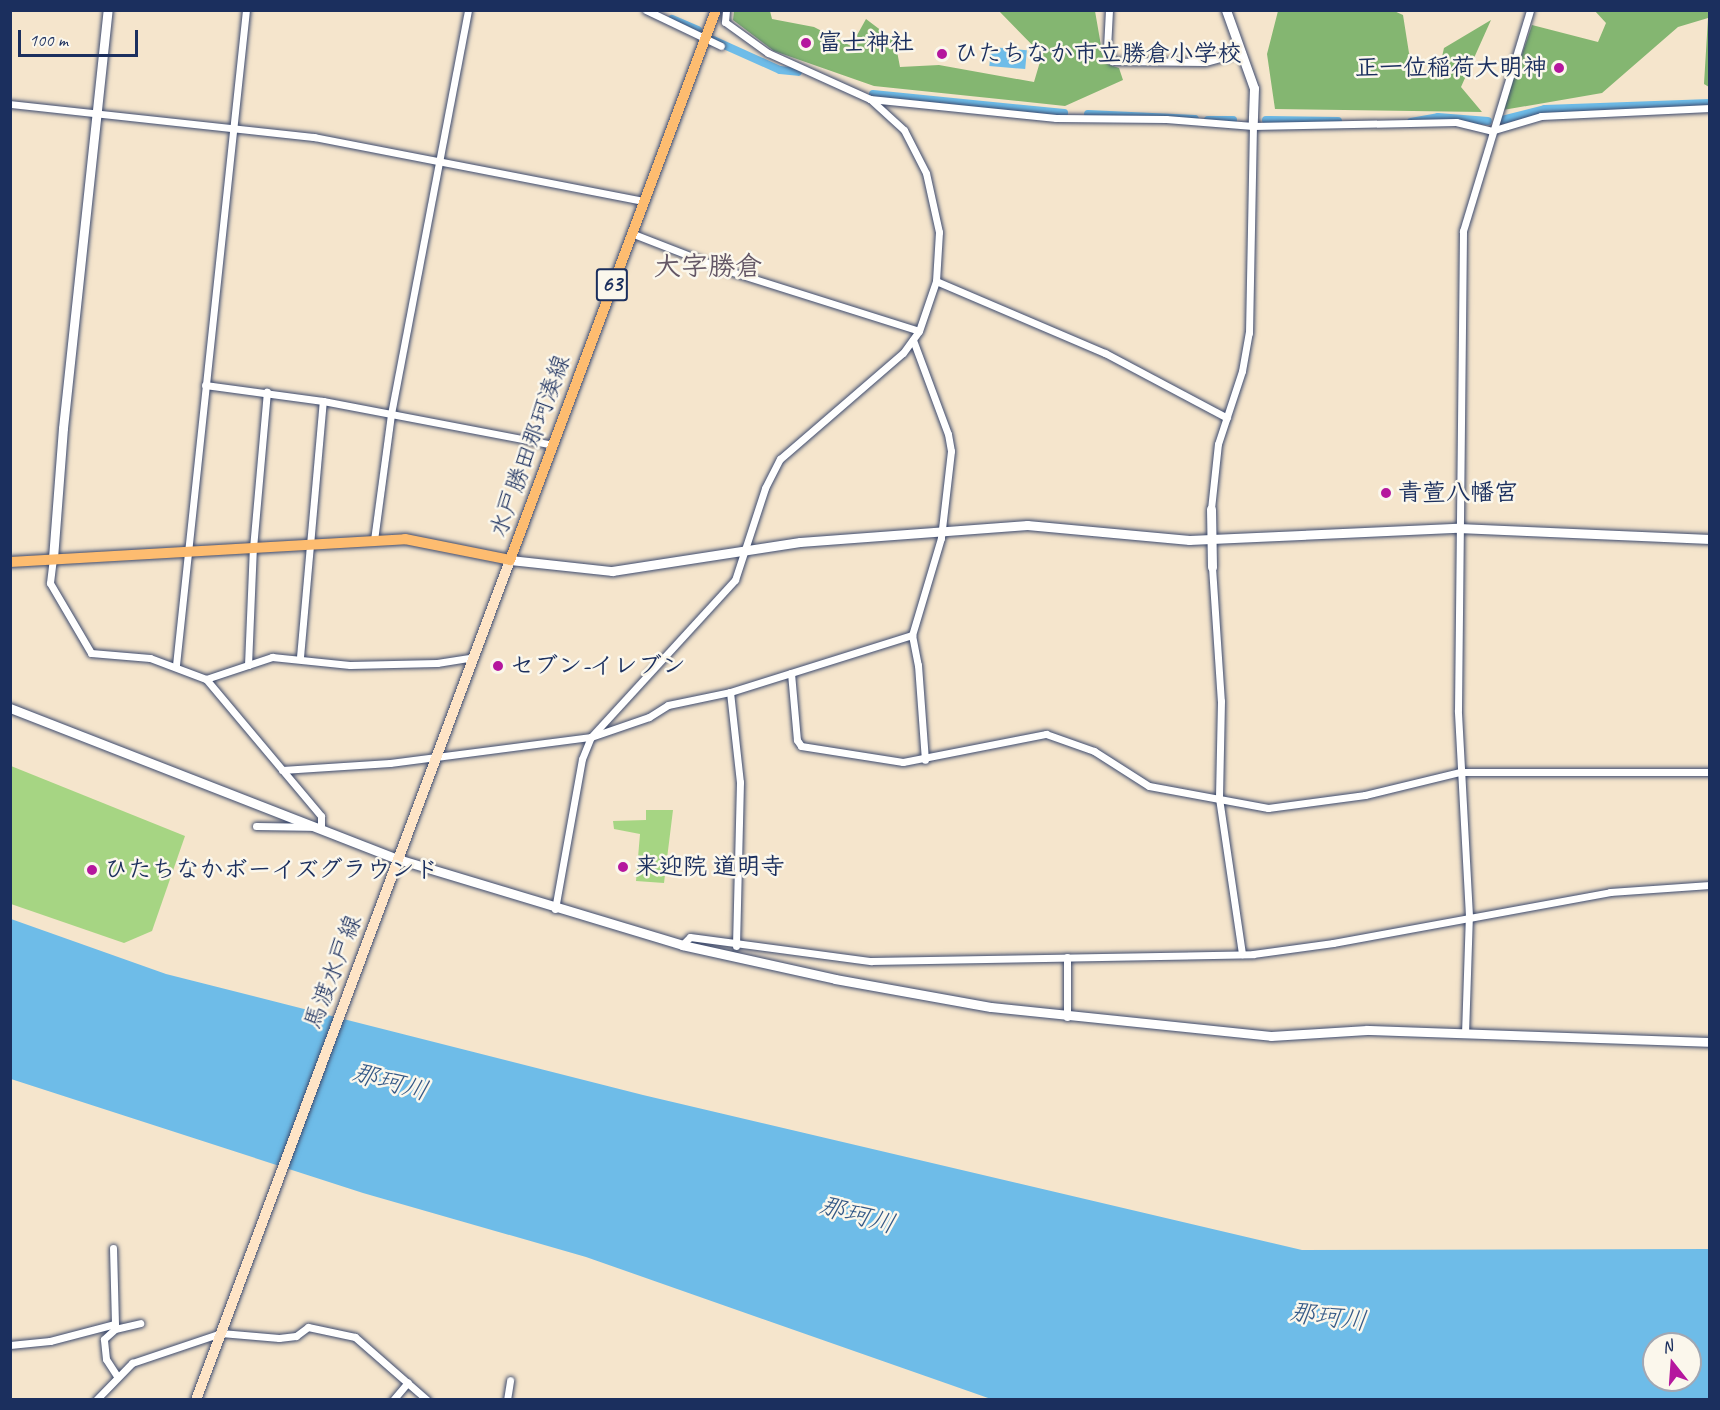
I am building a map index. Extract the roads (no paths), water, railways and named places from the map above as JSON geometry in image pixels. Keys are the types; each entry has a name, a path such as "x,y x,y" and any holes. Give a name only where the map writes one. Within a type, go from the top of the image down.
{"main road":[{"name":"水戸勝田那珂湊線","path":"10,562 374,540 420,540 510,560 716,10"},
{"name":"馬渡水戸線","path":"196,1400 510,560"}],"street":[{"path":"108,10 50,583 91,653 150,658 176,665 206,679 321,816 321,827"},
{"path":"176,665 246,10"},
{"path":"374,540 392,414 468,10"},
{"path":"646,10 721,46"},
{"path":"555,909 578,779 591,737 735,580 747,551 765,488 780,459 885,370 913,340 919,331 936,281 939,232 919,155 904,130 870,99 768,53 725,22 726,10"},
{"path":"1110,10 1107,47 1112,61 1205,62 1242,51"},
{"path":"1226,10 1254,88 1249,333 1218,444 1211,509 1212,567 1221,701 1219,798 1242,954"},
{"path":"1466,1034 1469,916 1460,772 1458,528 1463,231 1491,131 1530,10"},
{"path":"870,99 1056,118 1166,119 1253,126 1456,122 1491,131 1541,116 1710,108"},
{"path":"10,104 234,127 440,160 644,201"},
{"path":"631,233 726,270 919,331"},
{"path":"936,281 1105,353 1227,418"},
{"path":"913,340 948,434 951,451 942,529 912,635 925,760"},
{"path":"205,386 267,392 323,401 553,446"},
{"path":"248,665 253,548 267,392"},
{"path":"300,657 323,401"},
{"path":"510,560 612,571 747,551 942,529 1039,526 1211,540 1458,528 1710,539"},
{"path":"282,770 349,767 591,737 649,717 668,705 730,692 912,635"},
{"path":"206,679 272,657 300,657 350,665 437,663 473,657"},
{"path":"791,673 797,740 801,746 903,762 925,760 1046,734 1094,751 1149,786 1268,808 1305,806 1460,772 1710,772"},
{"path":"730,692 741,782 736,946"},
{"path":"10,708 237,798 276,808 398,859 555,909 682,945 915,995 1067,1017 1271,1036 1367,1030 1710,1042"},
{"path":"256,826 321,827"},
{"path":"682,945 690,937 736,946 871,961 1242,954 1333,944 1469,916 1610,892 1710,885"},
{"path":"1067,957 1067,1017"},
{"path":"10,1346 50,1341 114,1323 113,1248"},
{"path":"117,1376 106,1359 104,1339 115,1329 140,1323"},
{"path":"96,1400 132,1363 221,1333 279,1338 296,1336 308,1327 355,1337 427,1400"},
{"path":"507,1400 510,1380"},
{"path":"393,1400 408,1382"}],"water":[{"path":"991,47 1027,50 1025,69 989,66"},
{"name":"那珂川","path":"11,919 166,974 643,1095 1302,1250 1709,1249 1709,1399 991,1399 586,1257 363,1193 11,1079"}],"waterway":[{"path":"672,19 698,30"},
{"path":"713,40 780,70 798,72"},
{"path":"873,94 1064,113"},
{"path":"1502,120 1545,109 1710,103"},
{"path":"1088,114 1195,119"},
{"path":"1411,122 1438,117 1488,121"},
{"path":"1208,120 1233,120"},
{"path":"1266,120 1338,121"}],"place":[{"name":"富士神社","path":"806,43"},
{"name":"ひたちなか市立勝倉小学校","path":"942,54"},
{"name":"正一位稲荷大明神","path":"1559,68"},
{"name":"青萱八幡宮","path":"1386,493"},
{"name":"セブン-イレブン","path":"498,666"},
{"name":"来迎院 道明寺","path":"623,867"},
{"name":"ひたちなかボーイズグラウンド","path":"92,870"}],"district":[{"name":"大字勝倉","path":"708,267"}]}
